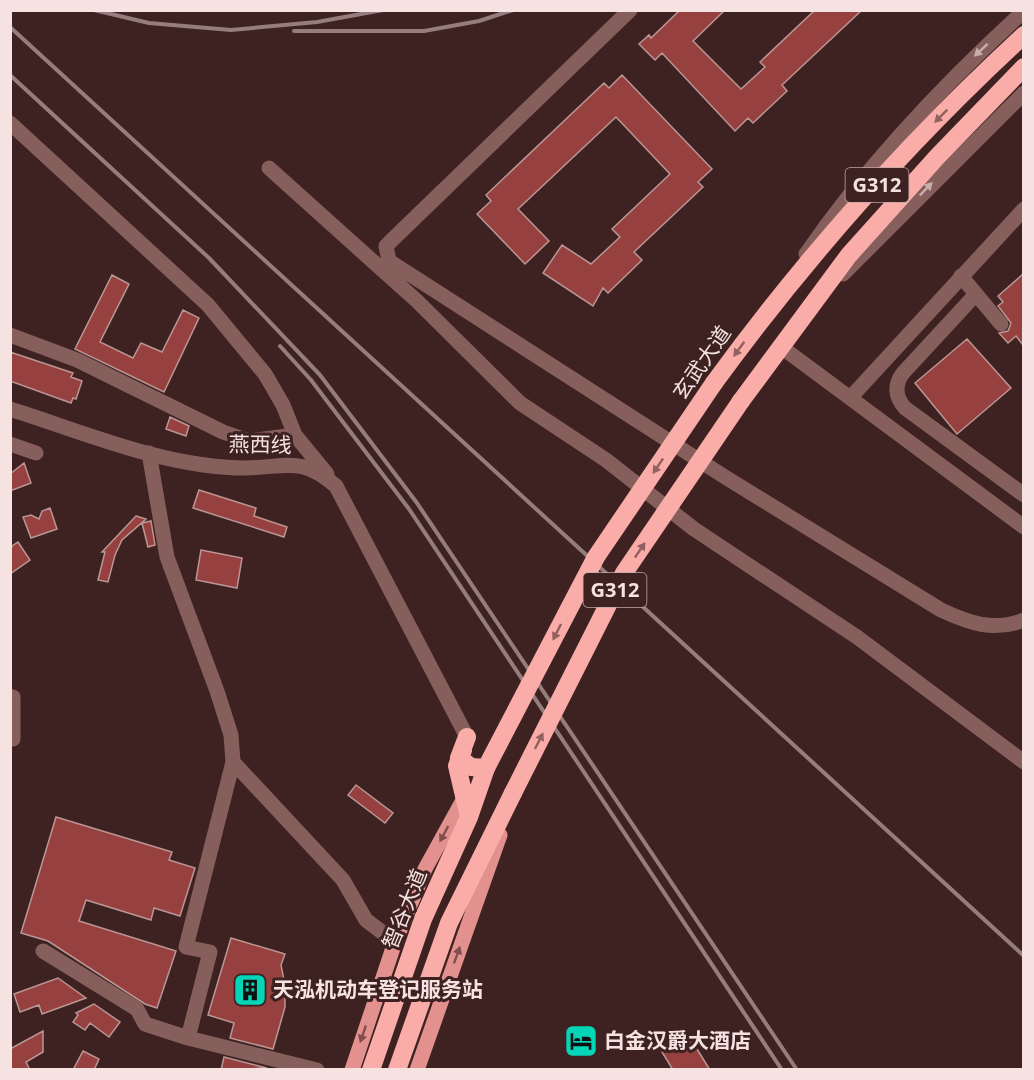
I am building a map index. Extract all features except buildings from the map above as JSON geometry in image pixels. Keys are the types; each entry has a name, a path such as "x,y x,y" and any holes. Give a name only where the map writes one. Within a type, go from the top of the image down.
{"highway":[{"name":"玄武大道","path":"486,768 596,557 714,383 763,316 812,256 920,137 1023,35"},
{"name":"G312","path":"397,1070 449,923 624,573 741,401 849,255 937,156 1019,72"},
{"path":"467,737 459,758 471,767 486,768"},
{"path":"467,737 457,766 469,816"},
{"name":"智谷大道","path":"371,1070 387,1018 423,919 469,816 486,768"}],"main road":[{"path":"352,1070 395,942 425,869 464,797 486,768"},
{"path":"417,1070 513,793"}],"street":[{"path":"380,259 386,246 392,240 630,10"},
{"path":"763,316 844,199 965,65 1023,10"},
{"path":"798,322 946,168 1023,93"},
{"path":"10,123 208,305 265,374 283,405 295,435 336,486"},
{"path":"270,168 380,259 417,301 520,403 606,460 694,529 857,637 1023,762"},
{"path":"850,397 1023,209"},
{"path":"380,259 390,261 725,477 941,610 969,624 986,627 1023,620"},
{"path":"961,276 1001,324"},
{"path":"976,294 903,372 897,387 898,398 905,408 1023,495"},
{"path":"10,335 77,360 223,432 249,441 295,435"},
{"path":"780,346 1023,527"},
{"name":"燕西线","path":"10,409 149,453 195,465 247,468 285,464 317,469 336,486 467,737"},
{"path":"10,444 36,453"},
{"path":"149,453 167,556 218,691 231,735 233,762 186,946 210,952 188,1038"},
{"path":"10,696 13,697 14,740"},
{"path":"233,762 343,880 366,920 395,942"},
{"path":"43,951 137,1009 145,1024 188,1038 317,1070"}],"railway":[{"path":"94,10 149,23 231,30 317,22 383,10"},
{"path":"294,31 424,31 479,21 513,10"},
{"path":"10,27 1024,956"},
{"path":"10,75 209,258 320,375 417,503 797,1070"},
{"path":"280,346 311,380 409,509 782,1070"}],"place":[{"name":"天泓机动车登记服务站","path":"250,990"},
{"name":"白金汉爵大酒店","path":"581,1041"}]}
